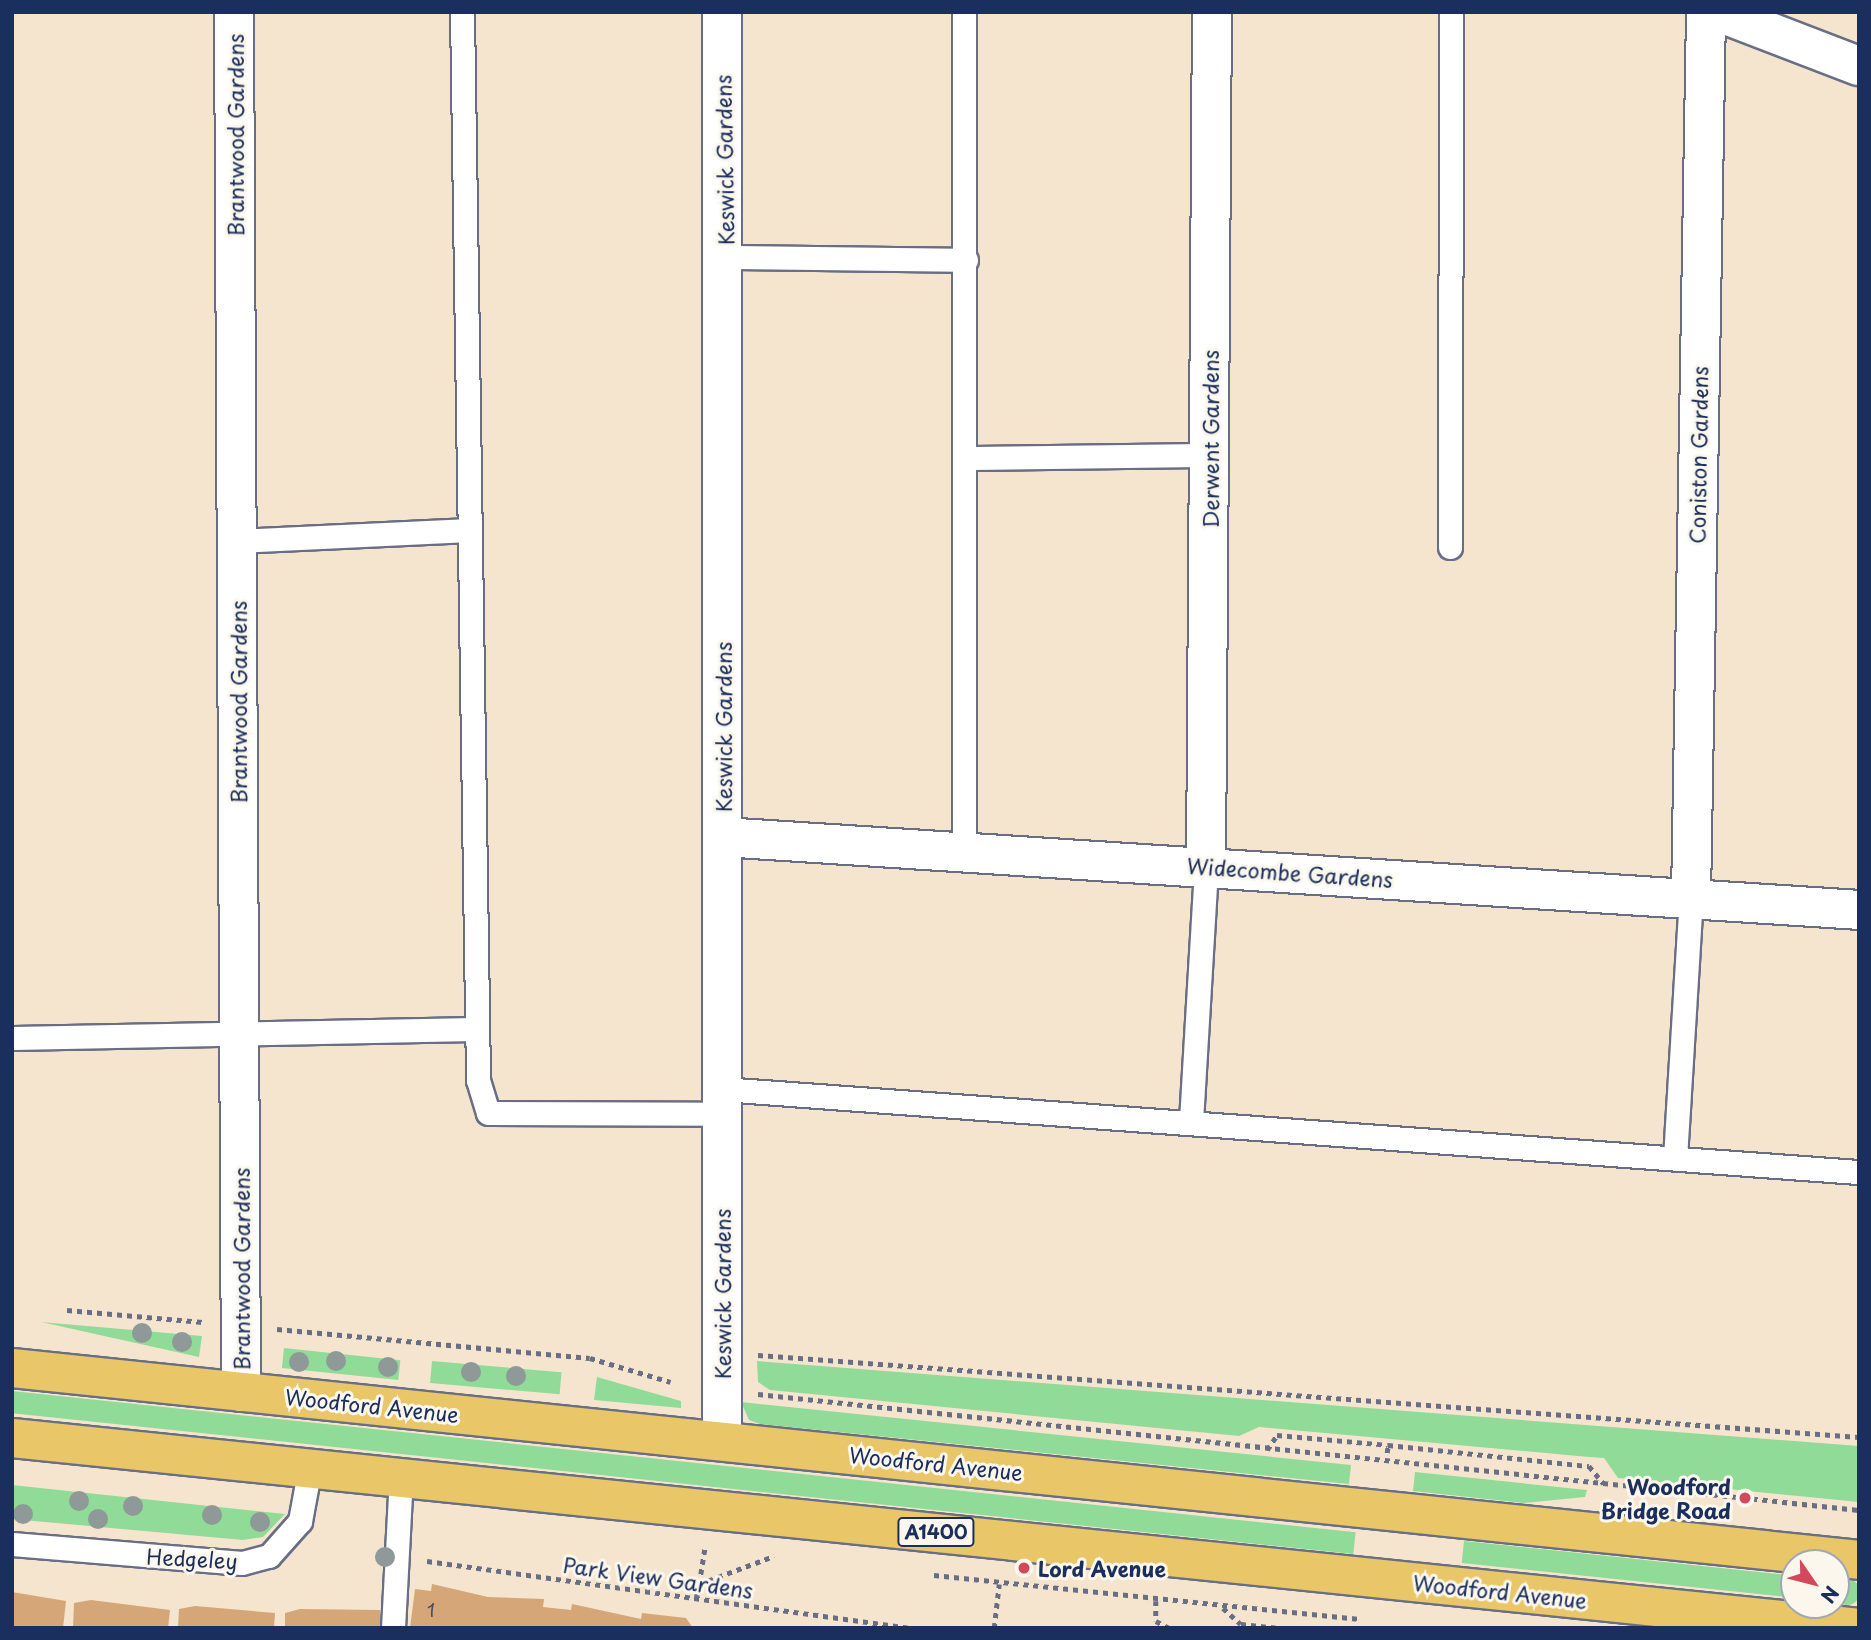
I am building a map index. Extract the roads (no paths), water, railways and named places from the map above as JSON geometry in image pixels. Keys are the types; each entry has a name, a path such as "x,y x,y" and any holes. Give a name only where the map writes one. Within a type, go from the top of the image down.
{"highway":[{"name":"Woodford Avenue","path":"12,1368 1859,1560"},
{"name":"Woodford Avenue","path":"12,1438 310,1467 1659,1617 1859,1628"}],"street":[{"name":"Brantwood Gardens","path":"234,12 241,1392"},
{"name":"Keswick Gardens","path":"722,12 725,257 722,1441"},
{"name":"Derwent Gardens","path":"1206,866 1212,12"},
{"name":"Coniston Gardens","path":"1690,898 1706,12"},
{"path":"1718,12 1859,66"},
{"name":"Widecombe Gardens","path":"722,837 964,850 1859,910"}],"lane":[{"path":"462,12 478,1080 488,1112 722,1101 1191,1121 1859,1172"},
{"path":"964,12 964,850"},
{"path":"1450,547 1451,12"},
{"path":"725,257 966,260"},
{"path":"965,457 1210,455"},
{"path":"237,541 469,530"},
{"path":"1191,1121 1206,866"},
{"path":"1675,1158 1690,898"},
{"path":"12,1038 477,1029"},
{"name":"Hedgeley","path":"12,1544 242,1563 269,1556 300,1521 310,1467"},
{"path":"393,1628 401,1477"}],"place":[{"name":"Woodford Bridge Road","path":"1745,1498"},
{"name":"Lord Avenue","path":"1024,1568"}]}
